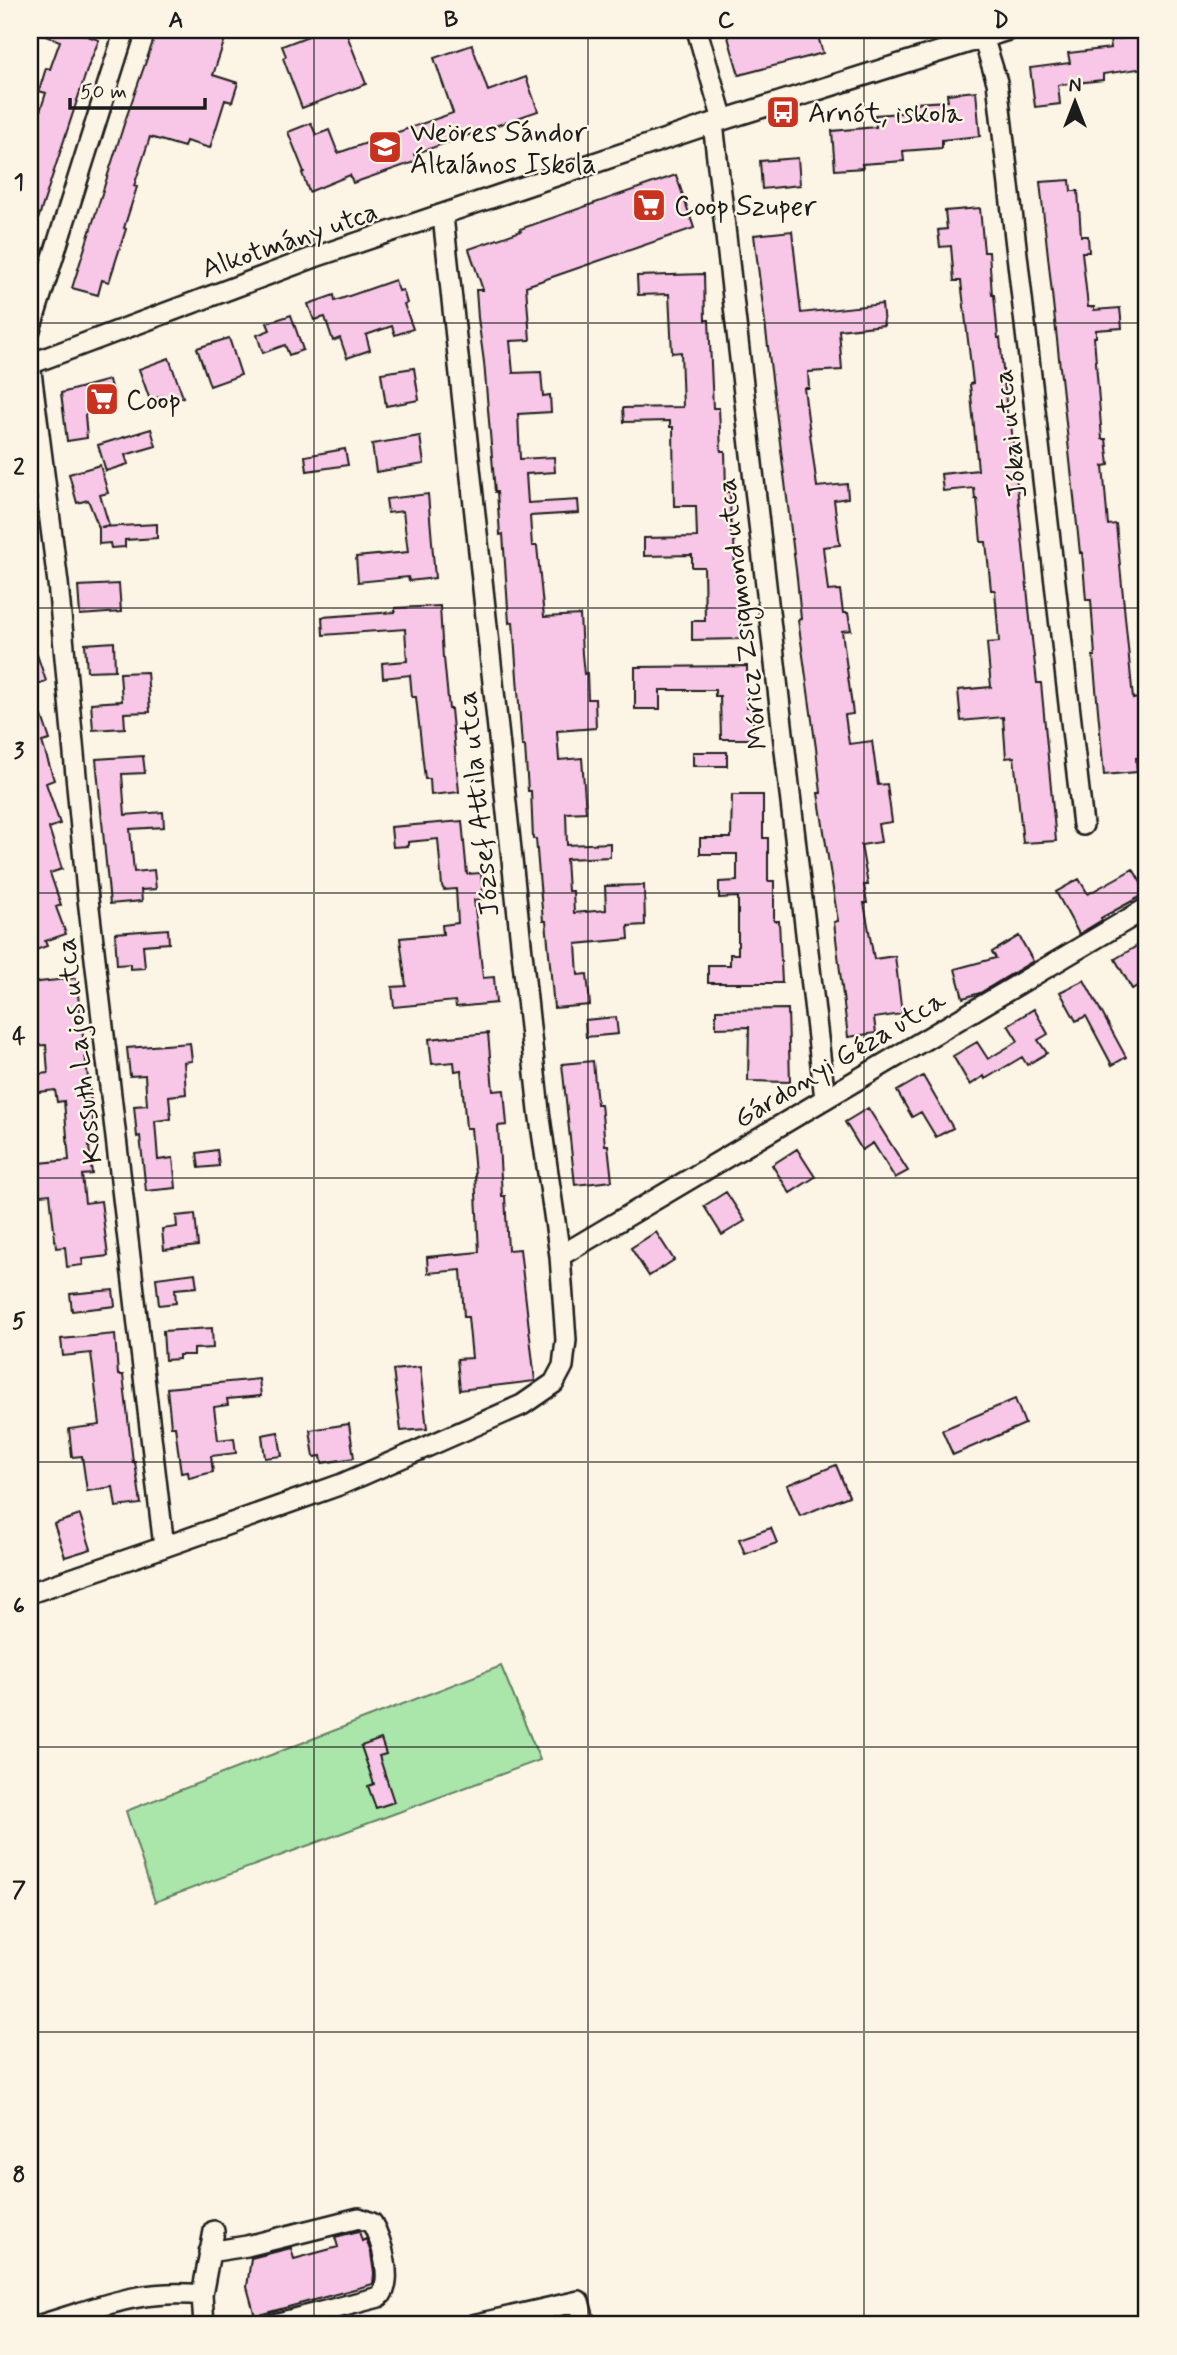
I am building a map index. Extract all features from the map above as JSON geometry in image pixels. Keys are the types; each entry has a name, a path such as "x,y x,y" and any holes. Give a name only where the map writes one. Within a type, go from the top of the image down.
{"street":[{"path":"30,330 125,30"},
{"name":"Móricz Zsigmond utca","path":"696,30 718,121 825,1099"},
{"name":"Alkotmány utca","path":"30,364 316,257 982,34 1008,30"},
{"name":"Jókai utca","path":"982,34 997,82 1083,825"},
{"name":"József Attila utca","path":"164,1547 342,1484 522,1405 554,1382 562,1366 566,1340 559,1256 537,1098 443,216"},
{"name":"Kossuth Lajos utca","path":"30,364 58,583 86,882 164,1547"},
{"name":"Gárdonyi Géza utca","path":"559,1256 1147,908"},
{"path":"30,1593 164,1547"},
{"path":"209,2252 247,2246 359,2218 372,2223 376,2229 388,2278 383,2294 271,2325"},
{"path":"204,2325 202,2295 214,2231"},
{"path":"48,2324 100,2305 148,2294 173,2292 202,2295"},
{"path":"473,2325 579,2301 585,2325"}],"green space":[{"path":"501,1666 540,1760 155,1902 126,1811"}],"building":[{"path":"35,30 71,30 99,40 33,235 30,234 31,139 46,93 39,91 46,68 50,69 60,41"},
{"path":"157,30 207,30 226,36 213,75 238,83 232,102 225,100 210,148 186,141 184,147 150,137 109,282 102,280 98,295 72,288 125,121"},
{"path":"324,30 345,30 366,84 302,108 283,58 286,56 282,46"},
{"path":"726,30 816,30 823,53 739,75"},
{"path":"1140,36 1145,68 1103,74 1103,80 1058,85 1060,104 1035,107 1030,68 1070,63 1068,53 1111,48 1110,40"},
{"path":"472,45 488,91 526,77 538,111 414,154 417,161 353,183 350,175 309,192 288,132 311,123 316,135 329,130 338,153 453,113 434,58"},
{"path":"976,91 980,136 942,140 942,148 903,151 904,161 862,164 863,168 835,170 832,131 876,127 875,115 914,112 914,103 948,101 947,94"},
{"path":"798,158 800,185 762,189 760,161"},
{"path":"676,175 694,228 526,286 530,340 510,341 513,373 541,372 543,396 550,395 551,412 518,414 520,459 554,457 555,472 526,474 528,503 578,500 579,513 530,516 532,546 537,546 544,617 580,615 588,699 595,699 596,728 557,731 559,760 582,758 586,812 566,813 567,845 610,843 610,857 566,859 568,891 573,891 574,913 606,910 605,886 644,885 645,925 628,926 629,939 576,944 578,975 587,974 590,1005 554,1008 536,839 533,839 531,791 528,791 525,746 522,746 513,622 509,623 503,534 500,535 495,492 476,290 483,290 469,249"},
{"path":"1070,180 1071,191 1078,191 1081,236 1088,236 1089,252 1082,252 1088,307 1094,307 1094,310 1120,308 1122,328 1096,330 1094,337 1102,439 1106,439 1109,465 1103,466 1108,525 1116,524 1133,699 1138,698 1142,742 1147,742 1147,757 1136,758 1137,772 1104,775 1093,656 1091,600 1086,600 1082,552 1080,553 1040,182"},
{"path":"980,208 984,252 989,252 1008,423 1011,423 1032,639 1037,683 1041,683 1056,841 1023,843 1014,757 1006,758 1003,717 961,721 958,690 991,687 987,643 999,642 995,590 991,590 986,542 981,542 974,488 943,491 941,474 978,470 970,384 973,383 961,281 954,281 951,246 940,247 938,230 947,229 945,211"},
{"path":"792,231 801,313 882,304 884,325 839,330 842,370 808,372 809,388 804,388 817,487 847,484 848,498 834,500 840,545 823,547 828,591 840,590 843,613 848,613 851,630 842,631 853,714 845,715 849,744 872,741 878,785 887,784 892,822 878,824 881,842 861,845 868,885 864,885 867,903 864,903 874,959 895,956 902,1014 874,1018 876,1033 848,1037 834,922 838,921 818,793 821,793 816,748 798,620 801,619 797,578 754,235"},
{"path":"704,274 713,408 719,408 721,451 725,451 726,492 730,492 731,536 734,536 735,579 739,579 742,639 692,640 692,621 705,621 704,567 692,567 692,555 644,556 644,538 697,537 696,506 674,506 673,427 670,427 670,421 624,422 623,408 683,407 681,352 672,353 669,294 638,295 637,276"},
{"path":"395,280 399,291 403,290 407,303 404,304 413,329 395,335 392,326 366,335 370,350 347,358 340,338 333,341 325,317 314,320 308,304 334,295 335,301"},
{"path":"291,315 303,350 289,355 285,345 263,353 257,335 270,330 267,323"},
{"path":"229,338 241,375 210,386 197,348"},
{"path":"169,358 183,397 165,403 163,396 150,400 139,369"},
{"path":"414,368 419,400 386,406 381,373"},
{"path":"109,380 114,399 93,406 85,415 87,438 67,441 61,393"},
{"path":"151,429 156,446 125,455 128,464 106,471 98,445"},
{"path":"420,436 424,464 376,472 372,444"},
{"path":"345,449 348,465 307,471 305,456"},
{"path":"100,465 108,493 100,495 109,525 101,527 157,524 157,538 125,540 125,547 111,548 110,543 99,544 99,528 88,500 77,503 69,474"},
{"path":"428,494 435,578 409,581 408,577 358,582 356,557 408,552 403,511 388,513 386,499"},
{"path":"119,584 121,612 80,615 78,586"},
{"path":"440,606 443,658 459,792 431,795 430,779 425,779 416,697 412,697 410,675 383,678 382,663 407,661 405,629 323,635 322,617 395,612 395,608"},
{"path":"32,640 46,681 30,687 30,641"},
{"path":"114,642 115,670 87,671 85,644"},
{"path":"747,666 747,707 753,707 753,739 721,739 720,696 715,696 715,690 660,690 660,709 635,709 635,667"},
{"path":"147,672 150,712 124,713 125,728 93,730 91,703 122,701 120,673"},
{"path":"30,715 34,718 42,716 50,740 42,742 54,780 46,783 60,824 49,828 62,869 50,873 61,905 56,907 66,934 45,941 47,946 30,952 30,852 36,850 30,831"},
{"path":"693,752 727,752 727,766 693,766"},
{"path":"143,756 145,773 122,774 125,815 163,812 164,827 130,829 134,872 154,870 156,889 141,890 142,901 110,904 96,759"},
{"path":"732,795 763,795 763,838 768,838 768,881 774,881 774,921 779,921 782,983 708,983 708,965 730,965 730,954 738,954 738,897 719,898 719,882 737,881 737,854 700,854 700,838 731,838"},
{"path":"462,821 467,874 481,873 483,899 474,900 483,978 494,977 496,1003 456,1007 455,1001 394,1007 392,987 406,986 400,938 443,934 442,925 458,923 456,889 444,890 442,886 438,839 408,842 408,846 393,847 391,827"},
{"path":"1133,869 1147,893 1101,918 1102,920 1079,934 1056,892 1079,879 1088,894"},
{"path":"168,929 169,943 143,945 145,968 130,969 130,964 117,965 115,933"},
{"path":"1019,936 1033,961 980,993 963,998 955,969 996,958 992,952"},
{"path":"1147,940 1147,980 1132,989 1115,959"},
{"path":"76,978 96,1145 89,1146 92,1174 82,1175 85,1203 101,1201 108,1256 82,1259 83,1265 67,1267 65,1247 56,1248 50,1194 31,1196 30,1164 69,1160 64,1101 57,1102 55,1090 30,1093 30,1075 48,1073 46,1045 30,1046 30,983"},
{"path":"1084,980 1126,1057 1112,1065 1086,1016 1076,1021 1060,992"},
{"path":"788,1009 790,1082 748,1081 749,1027 716,1028 716,1010"},
{"path":"1034,1009 1048,1034 1038,1040 1047,1053 1027,1065 1022,1057 970,1085 953,1056 977,1042 988,1059 1018,1041 1008,1025"},
{"path":"616,1017 618,1034 586,1037 585,1020"},
{"path":"488,1033 493,1091 504,1090 507,1125 498,1126 508,1250 520,1249 535,1381 460,1390 457,1359 472,1358 468,1317 464,1317 461,1270 428,1273 427,1257 479,1252 471,1128 466,1128 461,1070 455,1071 454,1062 432,1064 429,1039"},
{"path":"190,1043 192,1061 184,1062 186,1094 169,1096 171,1119 155,1121 158,1160 173,1158 176,1188 146,1191 134,1106 147,1105 145,1075 130,1076 127,1048"},
{"path":"593,1061 597,1104 601,1104 612,1181 575,1185 562,1064"},
{"path":"923,1076 953,1128 936,1137 921,1112 912,1117 897,1091"},
{"path":"868,1108 908,1171 895,1178 873,1143 862,1150 845,1122"},
{"path":"797,1149 815,1177 790,1193 772,1165"},
{"path":"217,1150 219,1166 199,1168 197,1153"},
{"path":"726,1192 745,1221 722,1235 704,1206"},
{"path":"195,1214 198,1246 164,1250 162,1229 177,1227 176,1216"},
{"path":"656,1232 674,1260 649,1276 631,1248"},
{"path":"195,1273 197,1287 175,1289 176,1303 159,1305 156,1278"},
{"path":"113,1290 115,1306 72,1311 70,1294"},
{"path":"212,1328 213,1348 194,1349 194,1355 179,1355 179,1359 165,1360 163,1331"},
{"path":"115,1334 118,1375 123,1375 133,1462 141,1504 116,1507 113,1487 87,1491 82,1456 72,1457 69,1429 100,1425 91,1353 63,1356 61,1339"},
{"path":"420,1367 427,1429 401,1431 393,1370"},
{"path":"259,1379 261,1396 227,1399 228,1405 214,1407 218,1440 234,1438 236,1453 211,1456 213,1472 189,1478 188,1472 181,1473 175,1426 171,1426 167,1388"},
{"path":"1015,1399 1025,1424 953,1455 942,1430"},
{"path":"349,1424 354,1458 322,1463 321,1456 314,1457 310,1430"},
{"path":"278,1432 282,1456 265,1458 262,1435"},
{"path":"836,1465 849,1496 800,1516 787,1485"},
{"path":"80,1515 91,1549 65,1557 54,1524"},
{"path":"771,1528 777,1543 745,1554 739,1539"},
{"path":"381,1739 386,1754 379,1756 394,1802 376,1808 368,1786 374,1784 361,1746"},
{"path":"359,2231 362,2241 366,2239 371,2253 373,2284 255,2316 247,2287 251,2258 291,2248 294,2259 338,2247 335,2237"}],"place":[{"name":"Arnót, iskola","path":"783,112"},
{"name":"Weöres Sándor Általános Iskola","path":"385,147"},
{"name":"Coop Szuper","path":"649,205"},
{"name":"Coop","path":"102,399"}]}
